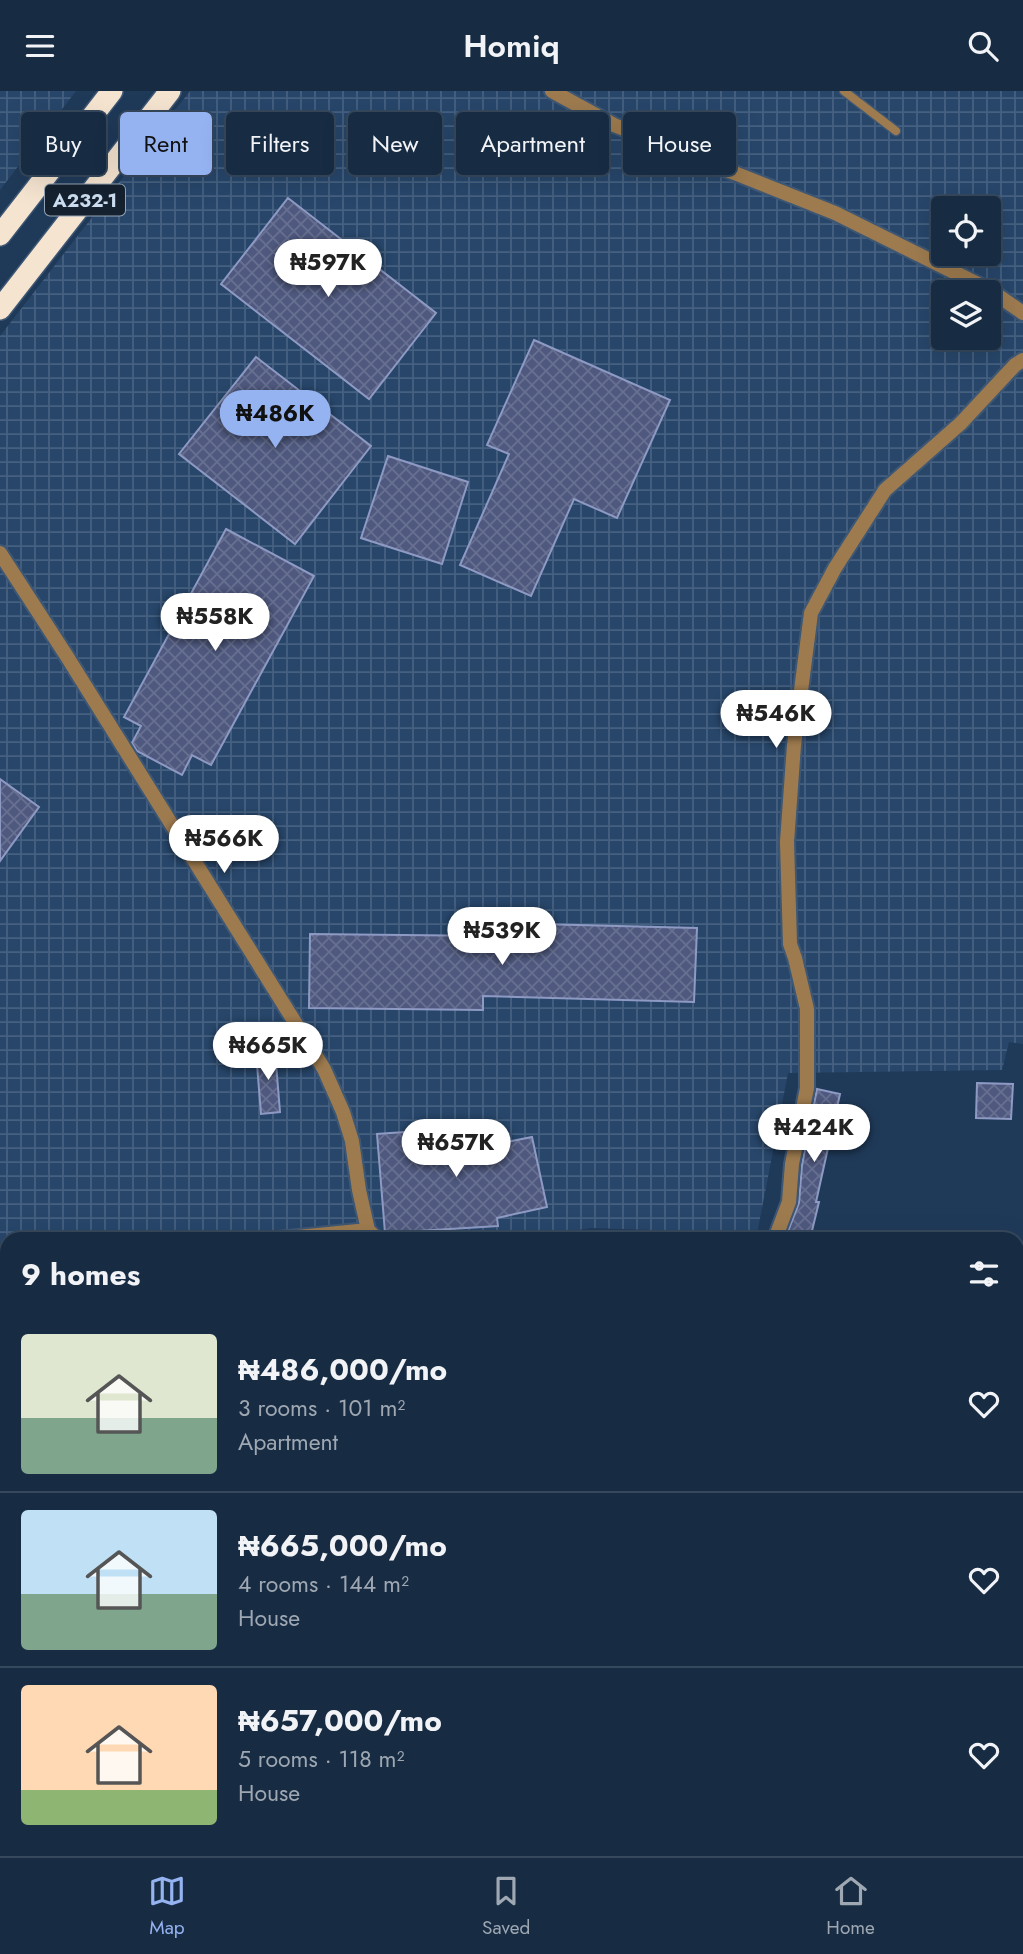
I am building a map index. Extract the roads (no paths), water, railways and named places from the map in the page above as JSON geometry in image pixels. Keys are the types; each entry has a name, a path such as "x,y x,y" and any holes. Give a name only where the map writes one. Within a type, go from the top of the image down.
{"highway":[{"name":"A232-1","path":"0,235 112,91"},
{"name":"A232-1","path":"0,309 170,91"}],"street":[{"path":"552,91 614,125 835,213 990,290 1023,313"},
{"path":"778,1232 789,1202 792,1164 807,1088 807,1009 790,944 787,842 793,745 811,614 835,568 885,489 961,423 1015,365 1023,360"},
{"path":"0,553 324,1069 352,1142 359,1190 372,1232"}],"lane":[{"path":"844,91 896,131"}]}
